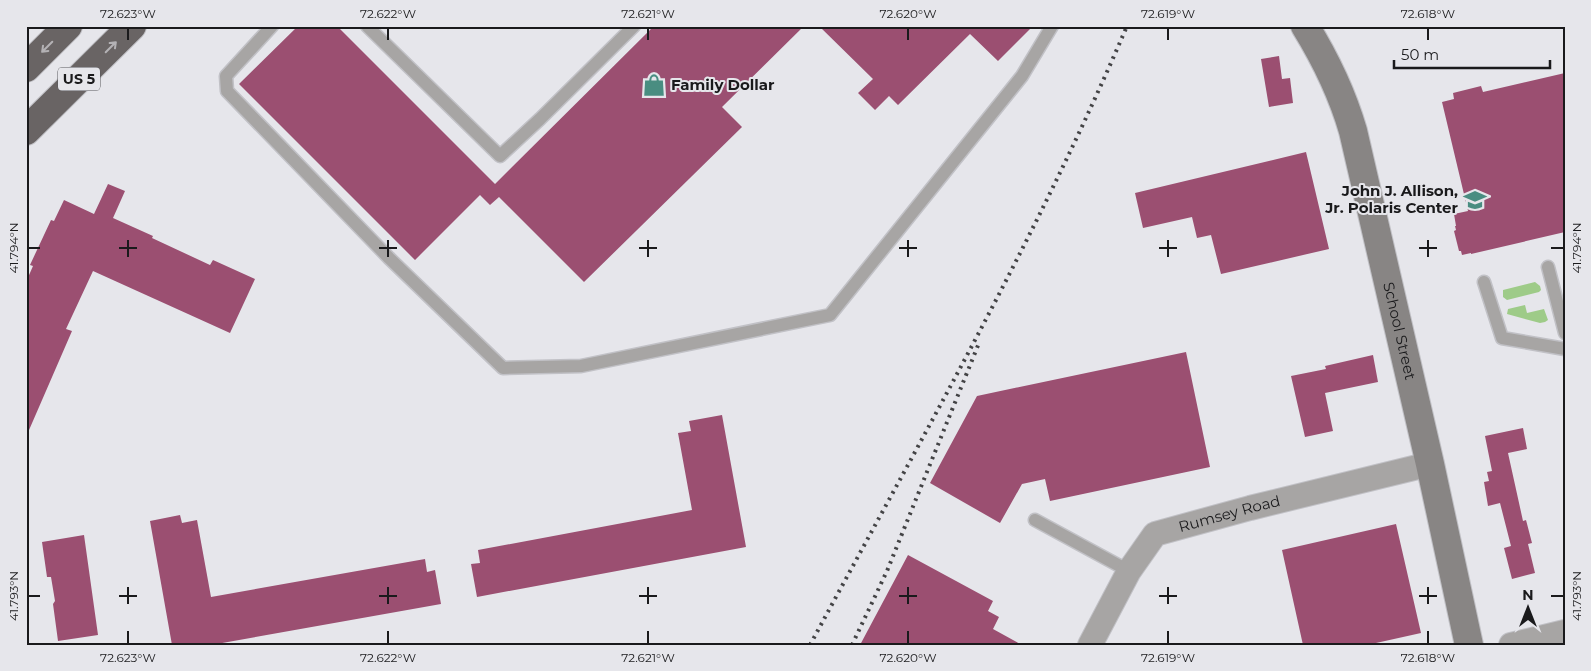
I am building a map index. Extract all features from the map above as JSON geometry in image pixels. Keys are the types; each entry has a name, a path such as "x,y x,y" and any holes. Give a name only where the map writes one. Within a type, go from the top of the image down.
{"highway":[{"name":"US 5","path":"26,68 68,26"},
{"name":"US 5","path":"26,131 132,26"}],"main road":[{"name":"School Street","path":"1305,26 1332,73 1353,131 1430,464 1469,645"}],"street":[{"name":"Rumsey Road","path":"1090,645 1129,571 1155,534 1250,508 1430,464"},
{"path":"1511,645 1565,632"}],"lane":[{"path":"272,26 226,76 227,91 389,258 503,368 581,366 830,315 1022,76 1052,26"},
{"path":"367,26 500,156 634,26"},
{"path":"1548,267 1565,333"},
{"path":"1484,282 1502,338 1565,349"},
{"path":"1035,520 1129,571"}],"green space":[{"path":"1535,282 1540,286 1541,290 1539,292 1507,300 1503,297 1503,290"},
{"path":"1525,305 1527,313 1544,309 1548,320 1540,323 1507,314 1508,309"}],"building":[{"path":"298,26 337,26 495,184 654,26 804,26 722,107 742,127 584,282 499,197 490,205 480,195 415,260 239,84"},
{"path":"819,26 1033,26 998,61 970,34 898,105 889,96 875,110 858,93 873,79"},
{"path":"1279,56 1282,79 1290,78 1293,103 1269,107 1261,59"},
{"path":"1565,73 1565,232 1462,255 1461,251 1459,251 1454,231 1456,226 1454,214 1468,211 1442,102 1454,99 1453,93 1481,86 1483,92"},
{"path":"1306,152 1329,249 1221,274 1211,235 1197,238 1192,217 1143,228 1135,193"},
{"path":"108,184 125,191 113,218 210,265 213,260 255,279 230,333 93,271 66,329 72,331 26,437 26,282 33,266 30,265 51,220 54,221 64,200 94,214"},
{"path":"1186,352 1210,467 1050,501 1045,479 1022,484 1000,523 930,483 977,396"},
{"path":"1373,355 1378,382 1325,393 1333,431 1305,437 1291,376 1326,369 1325,366"},
{"path":"722,415 746,547 477,597 471,564 480,563 478,550 692,510 678,433 691,431 689,421"},
{"path":"1523,428 1527,449 1508,453 1523,521 1526,520 1532,543 1528,544 1535,573 1512,579 1504,548 1511,546 1500,503 1488,506 1484,482 1489,481 1487,472 1492,471 1485,436"},
{"path":"180,515 182,523 197,520 211,597 425,559 427,572 435,570 441,604 211,645 172,645 150,521"},
{"path":"1396,524 1421,633 1367,645 1303,645 1282,550"},
{"path":"84,535 98,635 58,641 53,604 55,601 51,577 47,577 42,542"},
{"path":"908,555 993,601 988,611 999,617 993,629 1022,645 860,645"}],"railway":[{"path":"810,645 935,416 1016,262 1055,184 1127,26"},
{"path":"852,645 887,571 979,343"}],"place":[{"name":"Family Dollar","path":"654,85"},
{"name":"John J. Allison, Jr. Polaris Center","path":"1475,200"}]}
